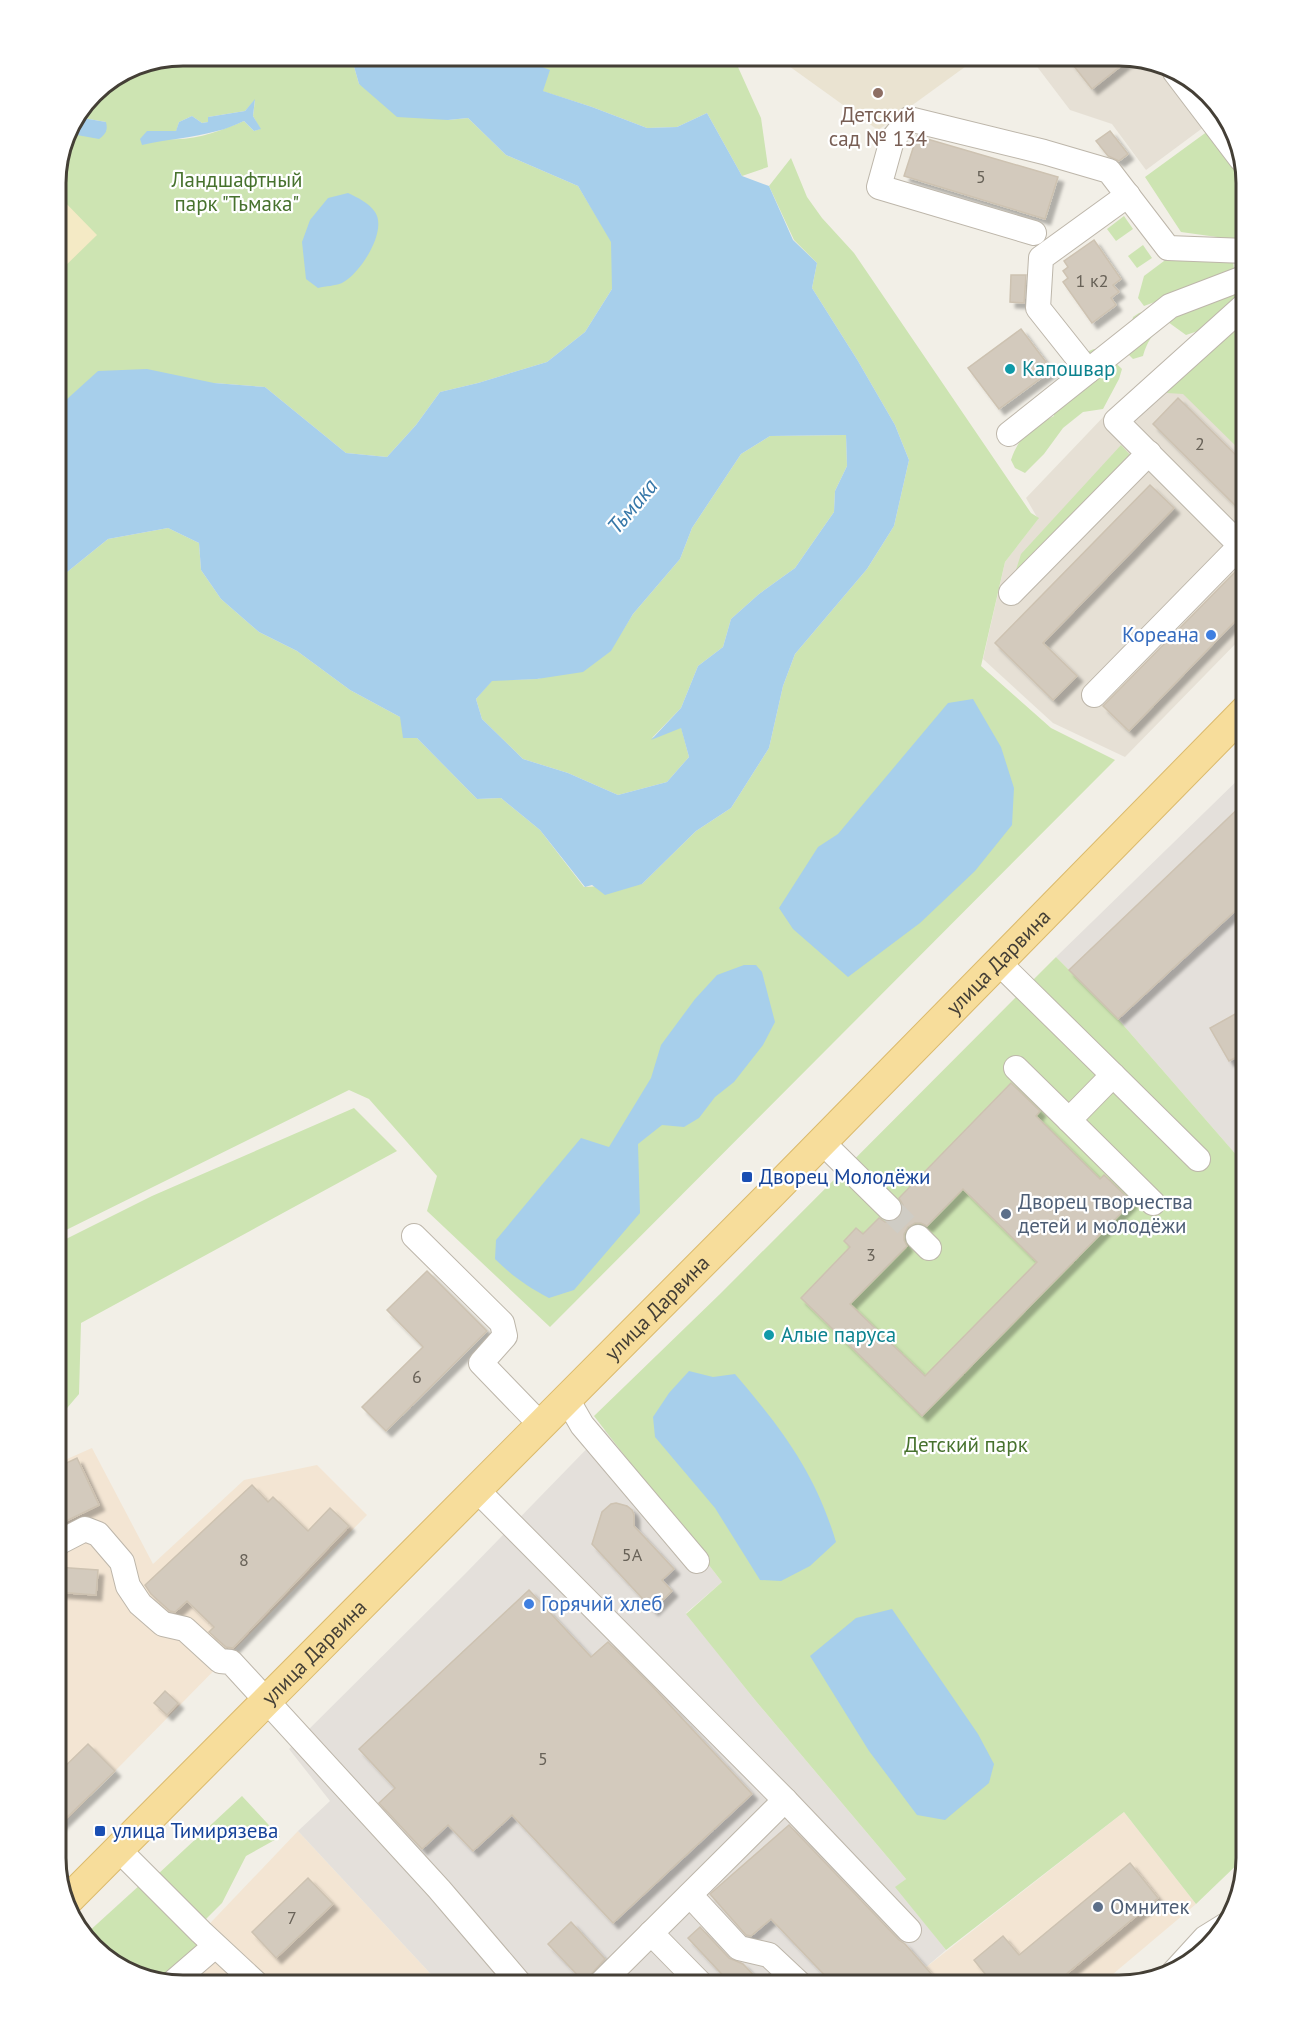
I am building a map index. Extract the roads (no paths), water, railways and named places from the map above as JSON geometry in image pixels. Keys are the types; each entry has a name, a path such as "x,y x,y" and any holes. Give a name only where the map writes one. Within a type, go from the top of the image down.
{"main road":[{"name":"улица Дарвина","path":"72,1896 822,1142 1236,720"}],"lane":[{"path":"1188,89 1229,143"},
{"path":"1034,233 879,187 892,140 909,119 1044,152 1109,171 1168,248 1236,251"},
{"path":"1088,371 1038,308 1041,258 1128,195"},
{"path":"1009,434 1170,306 1236,281"},
{"path":"1236,313 1116,421 1236,540"},
{"path":"1011,593 1149,453"},
{"path":"1094,695 1236,556"},
{"path":"998,962 1198,1159"},
{"path":"1016,1068 1154,1203"},
{"path":"1069,1120 1113,1075"},
{"path":"822,1142 889,1208"},
{"path":"414,1236 502,1323 505,1336 481,1363 541,1425"},
{"path":"567,1399 582,1425 697,1561"},
{"path":"476,1489 785,1800 909,1930"},
{"path":"66,1539 85,1529 98,1534 122,1562 128,1586 140,1604 163,1624 185,1629 220,1661 231,1662 439,1889 512,1975"},
{"path":"609,1975 785,1800"},
{"path":"118,1849 247,1975"},
{"path":"690,1895 739,1948 770,1955 791,1975"},
{"path":"651,1933 692,1975"},
{"path":"181,1975 215,1946"}],"water":[{"name":"Тьмака","path":"354,66 540,66 550,70 543,91 647,128 677,127 707,113 742,176 769,186 793,240 817,263 812,288 895,425 909,460 894,526 867,569 795,654 783,686 769,748 731,808 696,831 642,884 605,895 592,885 585,887 540,830 501,798 477,799 417,738 403,738 400,717 350,690 297,651 259,632 221,599 201,570 199,543 168,528 108,539 66,573 66,400 98,371 147,369 214,383 265,387 346,453 387,457 416,425 440,392 547,362 585,332 612,289 611,242 578,186 506,155 468,118 448,120 397,117 359,84","holes":["846,435 847,466 835,491 834,512 795,568 759,594 731,619 723,647 698,666 681,708 651,740 681,728 689,757 667,782 618,795 568,773 523,759 482,719 476,699 492,681 537,679 583,672 611,651 633,614 680,559 692,528 741,454 770,436"]},
{"path":"255,99 253,116 261,129 254,131 244,121 208,133 142,145 140,139 147,131 176,131 179,122 192,116 202,123 208,122 208,117 245,111"},
{"path":"86,118 106,122 106,132 99,139 77,135"},
{"path":"348,193 366,203 375,212 378,230 375,240 364,262 349,278 339,284 318,288 306,279 302,242 310,220 328,198"},
{"path":"973,699 1001,747 1014,788 1012,825 975,871 920,923 848,977 793,929 779,908 818,847 838,834 948,703"},
{"path":"744,965 756,965 762,972 775,1022 763,1045 734,1082 715,1097 699,1118 684,1127 662,1125 638,1144 640,1213 574,1290 549,1298 520,1281 495,1259 496,1240 581,1138 609,1147 651,1078 661,1045 695,999 717,975"},
{"path":"689,1371 713,1377 735,1374 795,1452 818,1494 836,1542 810,1566 781,1581 760,1580 715,1508 655,1437 653,1417 669,1393"},
{"path":"892,1609 978,1734 994,1764 989,1783 945,1820 917,1815 869,1751 810,1656 856,1618"}],"tunnel":[{"path":"889,1208 918,1237"}],"place":[{"name":"Детский сад № 134","path":"878,93"},
{"name":"Капошвар","path":"1010,369"},
{"name":"Кореана","path":"1211,635"},
{"name":"Дворец Молодёжи","path":"747,1177"},
{"name":"Дворец творчества детей и молодёжи","path":"1006,1214"},
{"name":"Алые паруса","path":"769,1335"},
{"name":"Горячий хлеб","path":"529,1604"},
{"name":"улица Тимирязева","path":"100,1831"},
{"name":"Омнитек","path":"1098,1907"}],"park label":[{"name":"Ландшафтный парк \"Тьмака\"","path":"237,192"},
{"name":"Детский парк","path":"966,1445"}]}
